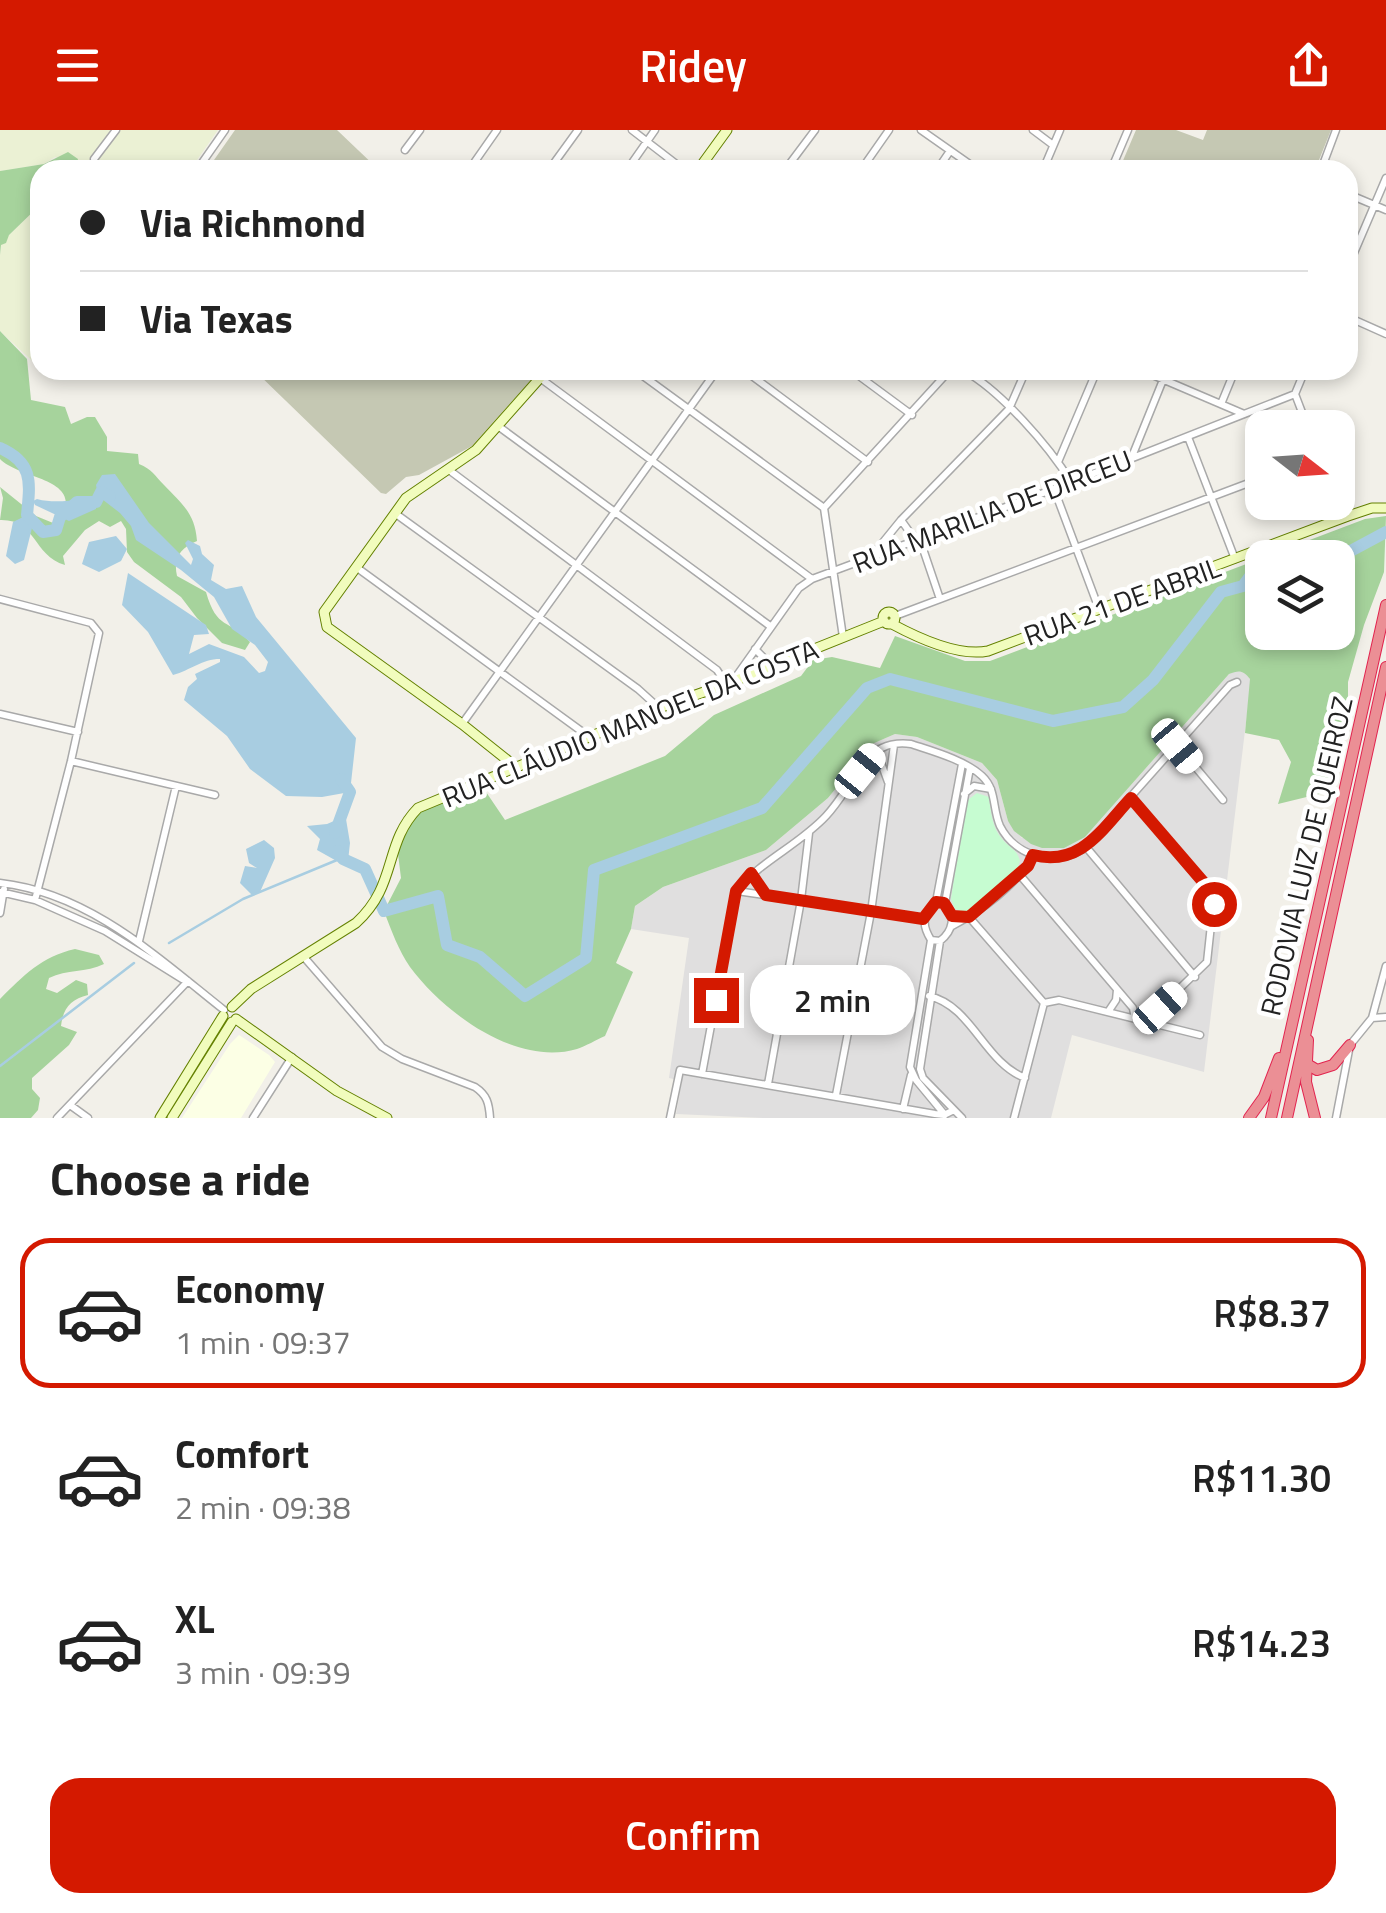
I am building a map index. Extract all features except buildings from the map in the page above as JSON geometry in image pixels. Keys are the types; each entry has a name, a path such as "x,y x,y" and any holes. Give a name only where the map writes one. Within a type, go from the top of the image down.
{"highway":[{"name":"RODOVIA LUIZ DE QUEIROZ","path":"1272,1118 1386,605"},
{"name":"RODOVIA LUIZ DE QUEIROZ","path":"1287,1118 1386,667"},
{"path":"1312,993 1306,1064 1308,1097 1315,1118"},
{"path":"1249,1118 1270,1084 1292,1020"},
{"path":"1306,1064 1317,1070 1328,1068 1350,1046"}],"street":[{"path":"94,160 116,130"},
{"path":"204,160 225,130"},
{"path":"405,150 420,130"},
{"path":"476,160 498,130"},
{"path":"556,160 578,130"},
{"path":"632,130 672,160"},
{"path":"634,160 656,130"},
{"path":"705,160 727,130"},
{"path":"792,160 815,130"},
{"path":"868,160 890,130"},
{"path":"922,130 963,160"},
{"path":"1033,130 1054,145"},
{"path":"1047,160 1060,130"},
{"path":"1116,160 1128,130"},
{"path":"1325,160 1336,130"},
{"path":"944,160 950,151"},
{"path":"1358,244 1386,178"},
{"path":"1358,199 1386,210"},
{"path":"1358,321 1386,334"},
{"path":"516,767 328,627 324,612 418,487 476,450 539,380"},
{"path":"552,380 812,578"},
{"path":"649,380 824,508 843,637"},
{"path":"462,724 710,380"},
{"path":"757,380 868,462"},
{"path":"865,380 912,415"},
{"path":"824,508 942,380"},
{"path":"975,380 1009,409 1058,462 1071,482"},
{"path":"885,546 901,520 1009,409 1022,380"},
{"path":"1058,462 1093,380"},
{"path":"1130,459 1163,380"},
{"path":"1165,380 1245,415"},
{"path":"1221,404 1231,380"},
{"path":"1301,380 1295,394 1301,410"},
{"name":"RUA MARILIA DE DIRCEU","path":"1257,410 1295,394"},
{"name":"RUA MARILIA DE DIRCEU","path":"729,683 799,588 812,578 873,555 885,546 920,540 1245,415"},
{"path":"498,426 770,626"},
{"path":"1188,438 1235,560"},
{"path":"449,470 717,670 729,683"},
{"name":"RUA CLÁUDIO MANOEL DA COSTA","path":"229,1015 251,990 368,912 384,889 404,822 418,808 659,708 1245,485"},
{"path":"1054,489 1099,609"},
{"name":"RUA 21 DE ABRIL","path":"892,620 914,636 979,653 1361,511 1386,508"},
{"path":"396,514 659,708"},
{"path":"901,520 920,540 940,599"},
{"path":"356,567 588,736"},
{"path":"0,599 91,623 99,633 35,900"},
{"path":"756,649 772,666"},
{"path":"702,1074 736,891 751,873 828,814 877,751 894,744 911,744 966,766 984,778 991,789 1000,825 1018,848 1033,855 1060,858 1086,848 1230,685 1237,682"},
{"path":"0,714 78,732"},
{"path":"836,1095 870,912 894,744"},
{"path":"1177,746 1224,800"},
{"path":"877,751 889,788"},
{"path":"71,761 214,795"},
{"path":"923,919 940,902 966,766"},
{"path":"940,902 966,766"},
{"path":"135,949 176,786"},
{"path":"962,800 974,786 991,789"},
{"path":"1131,798 1214,897 1208,962 1145,1022"},
{"path":"768,1084 801,900 809,832"},
{"path":"790,846 807,860"},
{"path":"1086,848 1194,977"},
{"path":"903,1109 940,941 952,926 969,917 1019,874 1033,855"},
{"path":"751,873 766,895"},
{"path":"1019,874 1133,1008 1135,1020"},
{"path":"2,888 38,890 139,940 229,1015 350,1099 387,1118"},
{"path":"2,888 105,932 188,981"},
{"path":"0,913 2,888"},
{"path":"736,891 923,919"},
{"path":"940,902 952,916 952,926"},
{"path":"952,916 969,917 1044,1003"},
{"path":"923,919 930,940 920,1070 945,1116"},
{"path":"930,940 940,941"},
{"path":"302,956 382,1047 484,1093 490,1118"},
{"path":"1336,1118 1350,1046 1372,1018 1386,966"},
{"path":"57,1118 188,981"},
{"path":"1108,1012 1116,1000 1117,989"},
{"path":"926,996 952,1005 1004,1065 1025,1078"},
{"path":"1044,1003 1059,1000 1200,1035"},
{"path":"1014,1118 1044,1003"},
{"path":"1160,1008 1168,1027"},
{"path":"160,1118 229,1015"},
{"path":"172,1118 229,1015"},
{"path":"1372,1018 1386,1017"},
{"path":"254,1118 292,1058"},
{"path":"670,1118 679,1070 945,1116 954,1110"},
{"path":"911,1074 962,1118"},
{"path":"926,1111 940,1102"},
{"path":"70,1105 88,1118"}],"shaded area":[{"path":"0,130 218,130 197,160 55,157 30,160 30,166 0,171"},
{"path":"235,130 337,130 368,160 214,160"},
{"path":"1136,130 1176,130 1203,140 1207,130 1331,130 1319,160 1123,160"},
{"path":"30,215 30,359 0,331 1,245"},
{"path":"264,380 531,380 472,446 419,475 406,477 386,494"},
{"path":"1237,670 1250,679 1250,689 1204,1072 1072,1035 1051,1118 763,1118 676,1114 682,1081 669,1078 689,938 631,929 635,906 663,887 766,850 828,798 872,744 895,734 917,737 982,763 997,780 1008,821 1022,838 1085,837 1229,674"},
{"path":"239,1035 275,1062 241,1118 182,1118 230,1044"}],"green space":[{"path":"68,152 78,159 78,160 52,160"},
{"path":"30,166 30,215 1,245 0,255 0,171"},
{"path":"0,331 27,359 31,400 65,407 71,424 95,417 107,437 107,451 138,454 139,464 153,473 186,510 194,523 197,541 179,554 177,576 206,592 219,619 250,642 245,650 222,643 181,597 134,562 127,552 126,529 121,521 110,527 99,521 85,530 63,556 65,565 46,554 21,525 0,520 0,487 36,516 58,525 65,498 49,482 0,459"},
{"path":"1386,516 1384,572 1348,682 1348,723 1323,793 1278,804 1291,762 1279,740 1245,733 1250,679 1241,672 1229,674 1085,837 1064,848 1042,848 1014,831 997,780 982,763 917,737 895,734 872,744 828,798 766,850 663,887 635,906 631,929 616,963 633,972 605,1036 577,1049 554,1053 507,1043 462,1018 424,984 396,940 384,911 401,878 398,854 408,824 424,809 482,786 505,820 665,756 714,715 801,676 813,660 832,657 880,668 895,636 965,661 990,661 1245,564 1245,650 1355,650 1355,540 1310,540 1365,519"},
{"path":"977,793 989,797 996,830 1020,861 1016,872 972,910 964,912 955,909 951,899 965,802"},
{"path":"75,949 99,955 104,964 49,978 46,989 57,993 76,980 87,984 88,995 69,1005 62,1020 61,1026 77,1032 69,1045 32,1078 32,1089 40,1098 38,1110 31,1118 0,1118 0,999 43,962"}],"water":[{"path":"115,474 149,523 191,565 193,559 185,543 188,540 200,546 202,554 214,565 211,580 226,589 242,586 256,617 356,738 350,792 322,797 286,796 250,769 227,736 184,700 188,687 197,679 195,674 220,659 173,675 148,632 122,605 128,573 206,625 209,634 194,635 189,654 209,644 244,657 259,673 265,671 268,662 255,645 232,629 214,597 136,540 120,513 98,496 96,485 102,475"},
{"path":"33,501 96,502 96,509 69,521 35,505"},
{"path":"27,515 34,520 24,560 15,564 6,556 13,522"},
{"path":"116,536 127,549 121,561 99,572 82,564 89,542"},
{"path":"346,819 350,843 348,861 342,864 317,850 320,839 307,826"},
{"path":"264,840 274,848 275,858 260,892 252,895 240,883 245,866 257,868 249,863 246,849"}],"waterway":[{"path":"0,448 24,467 29,484 27,515 43,532 56,530 60,517 77,502 96,502 101,492 110,496"},
{"path":"1355,549 1386,532"},
{"path":"338,851 343,859 365,869 384,911 438,896 447,945 480,957 525,996 586,958 594,870 762,808 867,688 890,679 1053,721 1123,707 1153,680 1221,592 1245,583"},
{"path":"335,833 350,792 341,779"},
{"path":"169,943 243,899 337,860"},
{"path":"0,1066 134,963"}],"route":[{"path":"716,1000 736,891 751,873 766,895 923,919 936,902 950,908 952,916 969,917 1028,866 1033,855 1060,858 1086,848 1131,798 1211,891 1214,904"}]}
